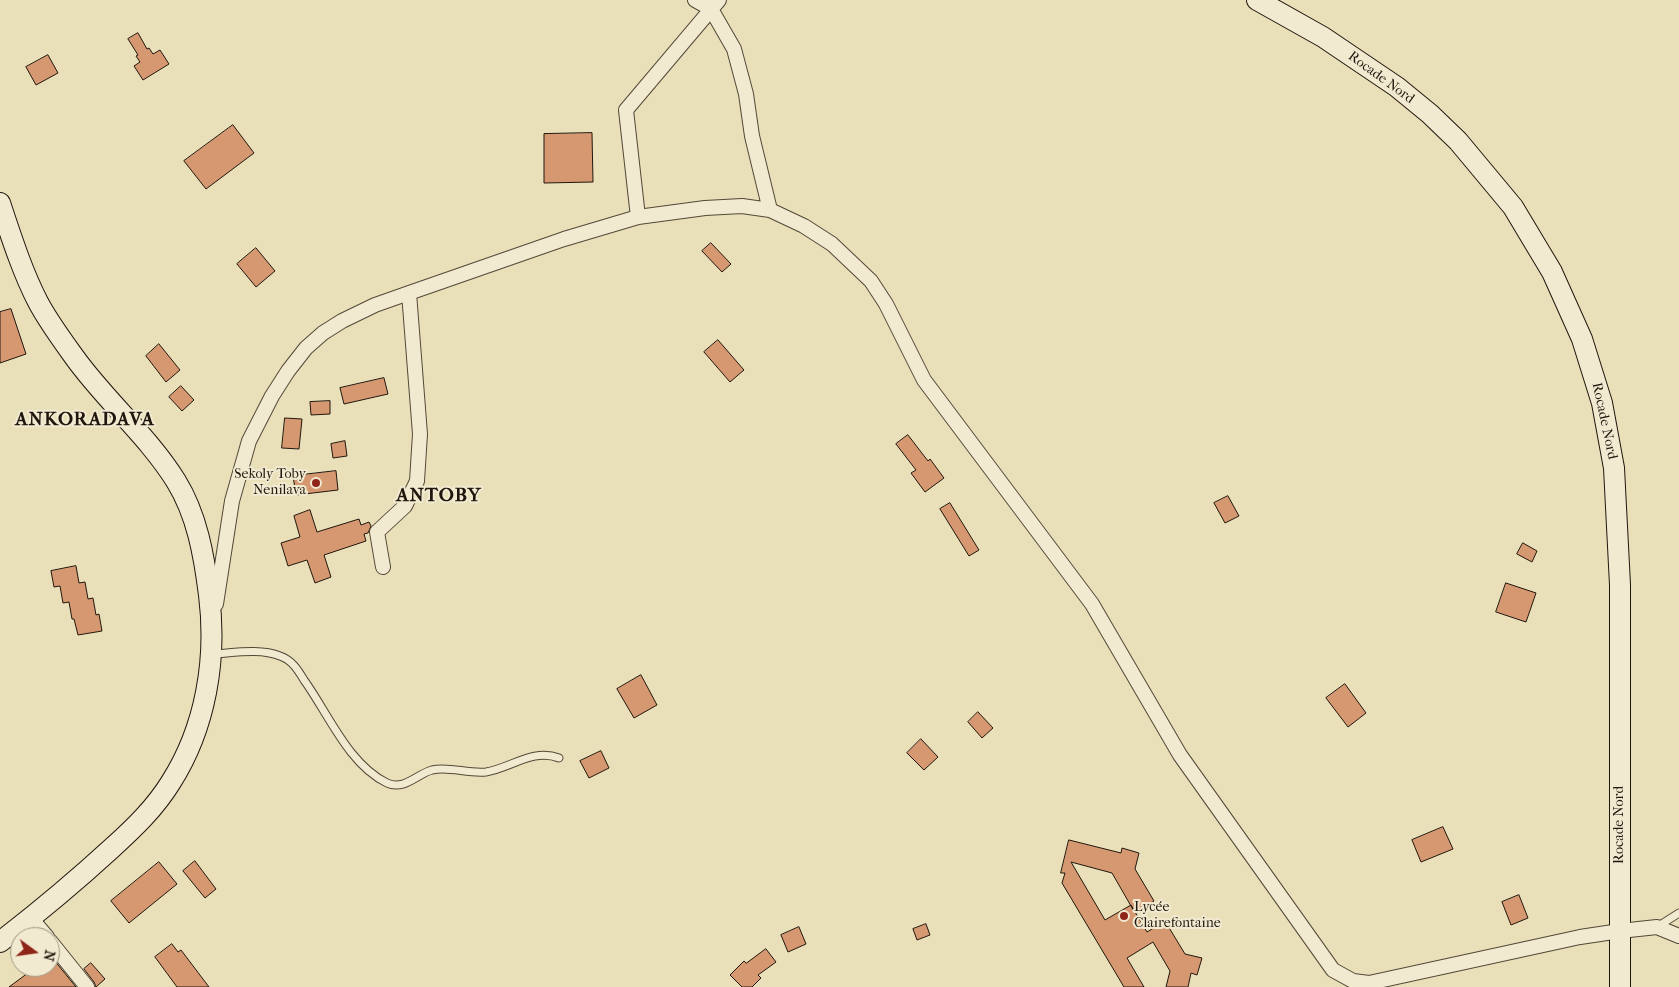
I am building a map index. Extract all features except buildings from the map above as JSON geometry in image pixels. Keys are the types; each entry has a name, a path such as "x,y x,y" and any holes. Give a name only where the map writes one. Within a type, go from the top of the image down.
{"main road":[{"name":"Rocade Nord","path":"1257,0 1323,37 1397,87 1430,114 1458,141 1513,207 1552,272 1582,339 1602,403 1614,468 1620,585 1620,987"},
{"path":"0,203 12,239 38,303 76,359 139,433 174,478 185,497 199,538 204,562 210,604 212,654 202,714 189,750 171,783 149,812 79,879 0,942"}],"street":[{"path":"695,0 715,4"},
{"path":"715,4 734,49 746,94 752,136 770,210"},
{"path":"638,217 626,110 715,4"},
{"path":"212,654 218,585 232,501 250,441 272,396 288,371 306,348 323,333 342,321 375,305 564,239 638,217 705,208 742,206 770,210 804,226 832,244 871,281 886,304 924,380 1092,604 1180,755 1333,970 1353,982 1369,983 1580,937 1657,927 1679,936"},
{"path":"383,567 377,532 405,506 417,481 420,434 408,293"},
{"path":"32,918 39,927"},
{"path":"60,953 87,987"}],"lane":[{"path":"212,654 267,652 290,661 352,751 375,775 394,786 404,784 425,772 435,769 485,772 502,768 530,757 544,755 559,758"},
{"path":"1657,927 1679,913"}],"place":[{"name":"Sekoly Toby Nenilava","path":"316,483"},
{"name":"Lycée Clairefontaine","path":"1124,916"}],"district":[{"name":"ANKORADAVA","path":"85,420"},
{"name":"ANTOBY","path":"439,496"}]}
